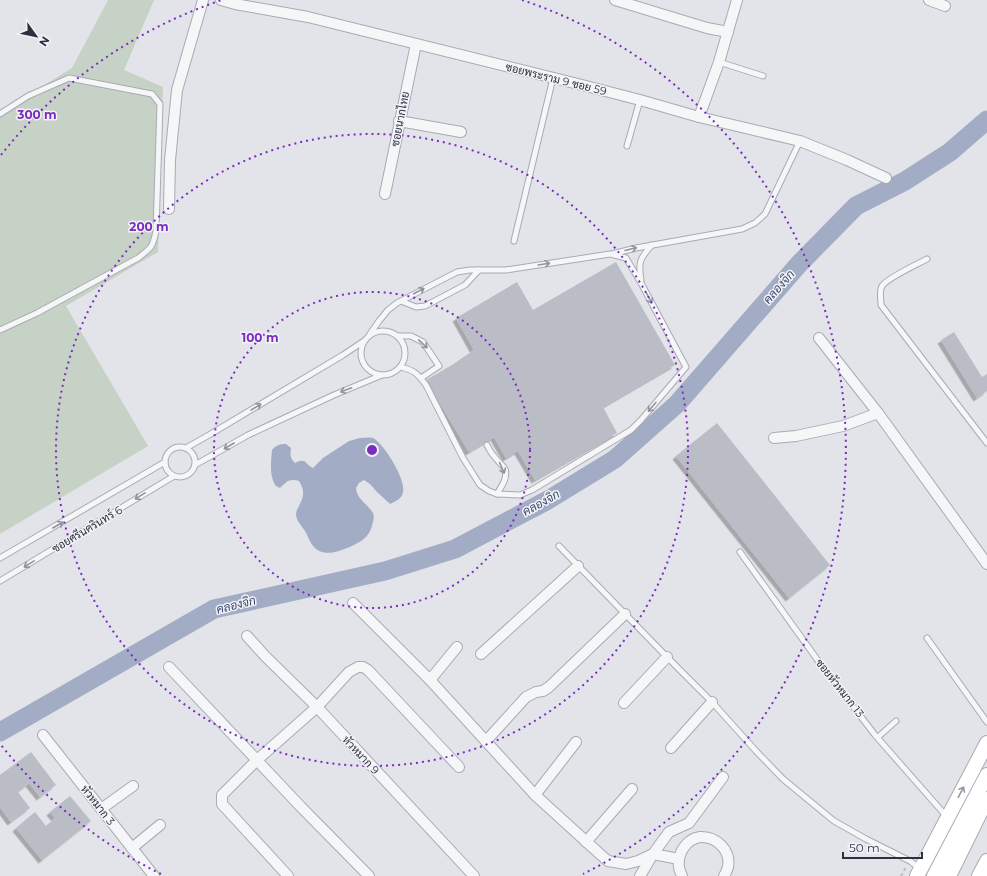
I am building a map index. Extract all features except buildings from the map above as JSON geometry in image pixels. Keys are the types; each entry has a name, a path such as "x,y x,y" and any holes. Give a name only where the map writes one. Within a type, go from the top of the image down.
{"main road":[{"path":"919,873 987,743"},
{"path":"934,876 987,775"},
{"path":"949,876 987,799"},
{"path":"979,876 987,861"}],"street":[{"path":"169,209 170,160 177,90 203,0"},
{"name":"ซอยพระราม 9 ซอย 59","path":"220,0 308,17 640,100 699,117 800,141 886,178"},
{"path":"615,0 707,28 728,32"},
{"path":"699,117 738,0"},
{"path":"928,0 945,6"},
{"name":"ซอยนากไทย","path":"385,194 416,44"},
{"path":"400,121 461,132"},
{"path":"819,338 878,413 987,564"},
{"path":"774,438 796,436 844,426 878,413"},
{"path":"481,654 578,566"},
{"path":"353,603 430,680 535,795 601,856 608,861 626,864 638,861 653,854 679,858"},
{"path":"486,741 526,697 536,692 543,691 549,687 625,614"},
{"name":"หัวหมาก 9","path":"246,636 317,707 474,876"},
{"path":"430,680 457,647"},
{"path":"624,703 667,657"},
{"path":"169,667 301,808 369,876"},
{"path":"288,876 222,804 222,795 257,760 317,707 349,672 358,667 363,667 368,670 459,767"},
{"path":"671,748 712,702"},
{"name":"หัวหมาก 3","path":"43,735 154,876"},
{"path":"535,795 576,742"},
{"path":"640,876 653,854 669,832 689,823 723,777"},
{"path":"101,809 133,786"},
{"path":"586,842 632,789"},
{"path":"132,848 160,825"},
{"path":"682,876 679,868 679,858 681,852 692,840 708,838 716,840 722,845 726,852 728,868 725,876"}],"lane":[{"path":"718,62 763,76"},
{"path":"0,114 28,96 69,78 152,94 160,104 156,231 154,242 150,249 138,258 44,309 0,330"},
{"path":"514,241 553,78"},
{"path":"628,146 640,100"},
{"path":"370,334 384,330 392,332 402,341 406,354 404,361 396,371 382,375 334,395 248,435 195,465 195,457 190,450 186,448 330,363 364,341 388,310 401,301 457,272 470,270 506,270 610,254 742,229 755,223 765,214 800,141"},
{"path":"641,283 639,271 640,263 645,253 652,245"},
{"path":"401,366 418,375 426,385 463,458 480,485 497,494 520,495 532,490 631,430 686,367 626,258 610,254"},
{"path":"927,259 882,285 880,294 881,305 987,443"},
{"path":"401,301 416,307 425,306 465,285 479,270"},
{"path":"398,336 411,336 423,342 439,366 421,378"},
{"path":"364,341 361,348 363,363 368,370 374,374 382,375"},
{"path":"487,445 494,457 505,470 504,482 497,494"},
{"name":"ซอยศรีนครินทร์ 6","path":"0,558 165,462 168,453 172,449 176,447 186,448"},
{"path":"165,462 167,470 174,476"},
{"name":"ซอยศรีนครินทร์ 6","path":"0,581 174,476 187,476 191,473 195,465"},
{"path":"559,546 712,702 783,779 834,822 910,861 919,873"},
{"name":"ซอยหัวหมาก 13","path":"740,552 819,662 878,737 948,817"},
{"path":"927,638 987,722"},
{"path":"878,737 896,721"}],"green space":[{"path":"108,0 154,0 124,70 163,87 158,252 66,306 148,446 0,534 0,112 72,68"}],"water":[{"path":"360,438 373,438 383,447 398,471 403,486 403,492 398,500 390,504 370,484 364,480 359,483 356,488 358,496 373,514 374,520 370,531 363,539 352,546 327,553 322,552 313,545 298,522 296,512 303,494 299,481 290,480 280,488 276,486 272,478 272,450 278,445 286,444 291,448 290,452 292,460 295,463 304,461 313,468 323,458 349,441"}],"waterway":[{"name":"คลองจิก","path":"0,732 214,609 385,571 455,549 548,500 615,459 677,404 799,264 856,206 905,181 950,152 987,120"}]}
